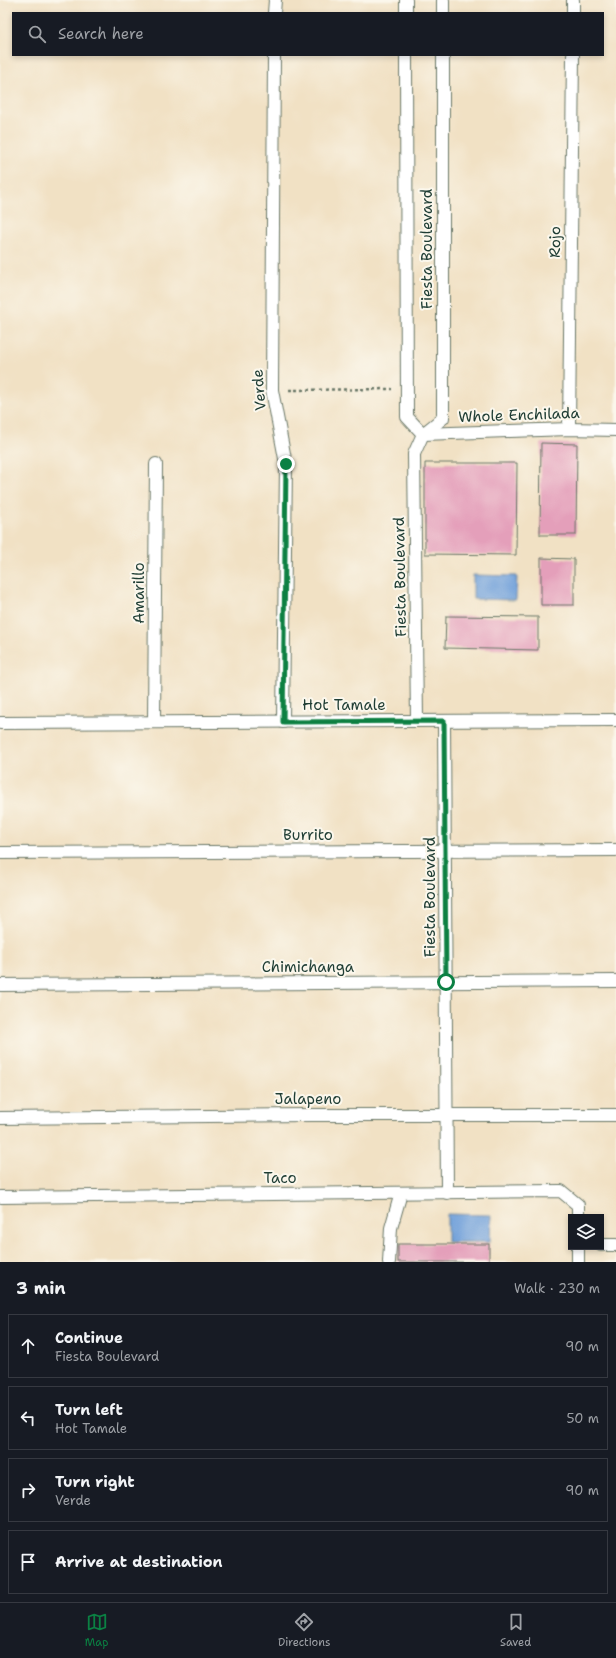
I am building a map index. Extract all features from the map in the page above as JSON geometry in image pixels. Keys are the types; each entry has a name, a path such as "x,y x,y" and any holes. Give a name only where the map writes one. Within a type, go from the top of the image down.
{"lane":[{"path":"274,0 274,12"},
{"path":"406,0 406,12"},
{"path":"443,0 443,12"},
{"path":"573,12 574,0"},
{"name":"Verde","path":"274,56 272,390 286,464 283,722"},
{"name":"Fiesta Boulevard","path":"406,56 407,417 423,434"},
{"name":"Fiesta Boulevard","path":"417,721 414,454 423,434 442,418 443,56"},
{"name":"Rojo","path":"570,429 573,56"},
{"name":"Whole Enchilada","path":"423,434 570,429 616,430"},
{"name":"Amarillo","path":"154,722 156,464"},
{"name":"Hot Tamale","path":"0,723 616,720"},
{"name":"Fiesta Boulevard","path":"444,721 447,1193"},
{"name":"Burrito","path":"0,853 616,850"},
{"name":"Chimichanga","path":"0,985 616,981"},
{"name":"Jalapeno","path":"0,1118 312,1115 616,1115"},
{"name":"Taco","path":"0,1196 561,1191 578,1205 578,1214"},
{"path":"389,1262 391,1228 402,1193"},
{"path":"604,1245 616,1245"},
{"path":"578,1250 578,1262"}],"path":[{"path":"272,390 407,389"}],"water":[{"path":"473,575 517,576 516,600 473,599"},
{"path":"447,1214 491,1215 490,1242 447,1242"}],"building":[{"path":"541,443 577,444 576,535 540,535"},
{"path":"425,463 517,463 516,555 425,554"},
{"path":"541,558 574,559 574,605 541,605"},
{"path":"446,616 538,617 538,650 445,648"},
{"path":"398,1244 489,1244 489,1262 398,1262"}],"route":[{"path":"286,464 283,722 444,721 446,982"}]}
